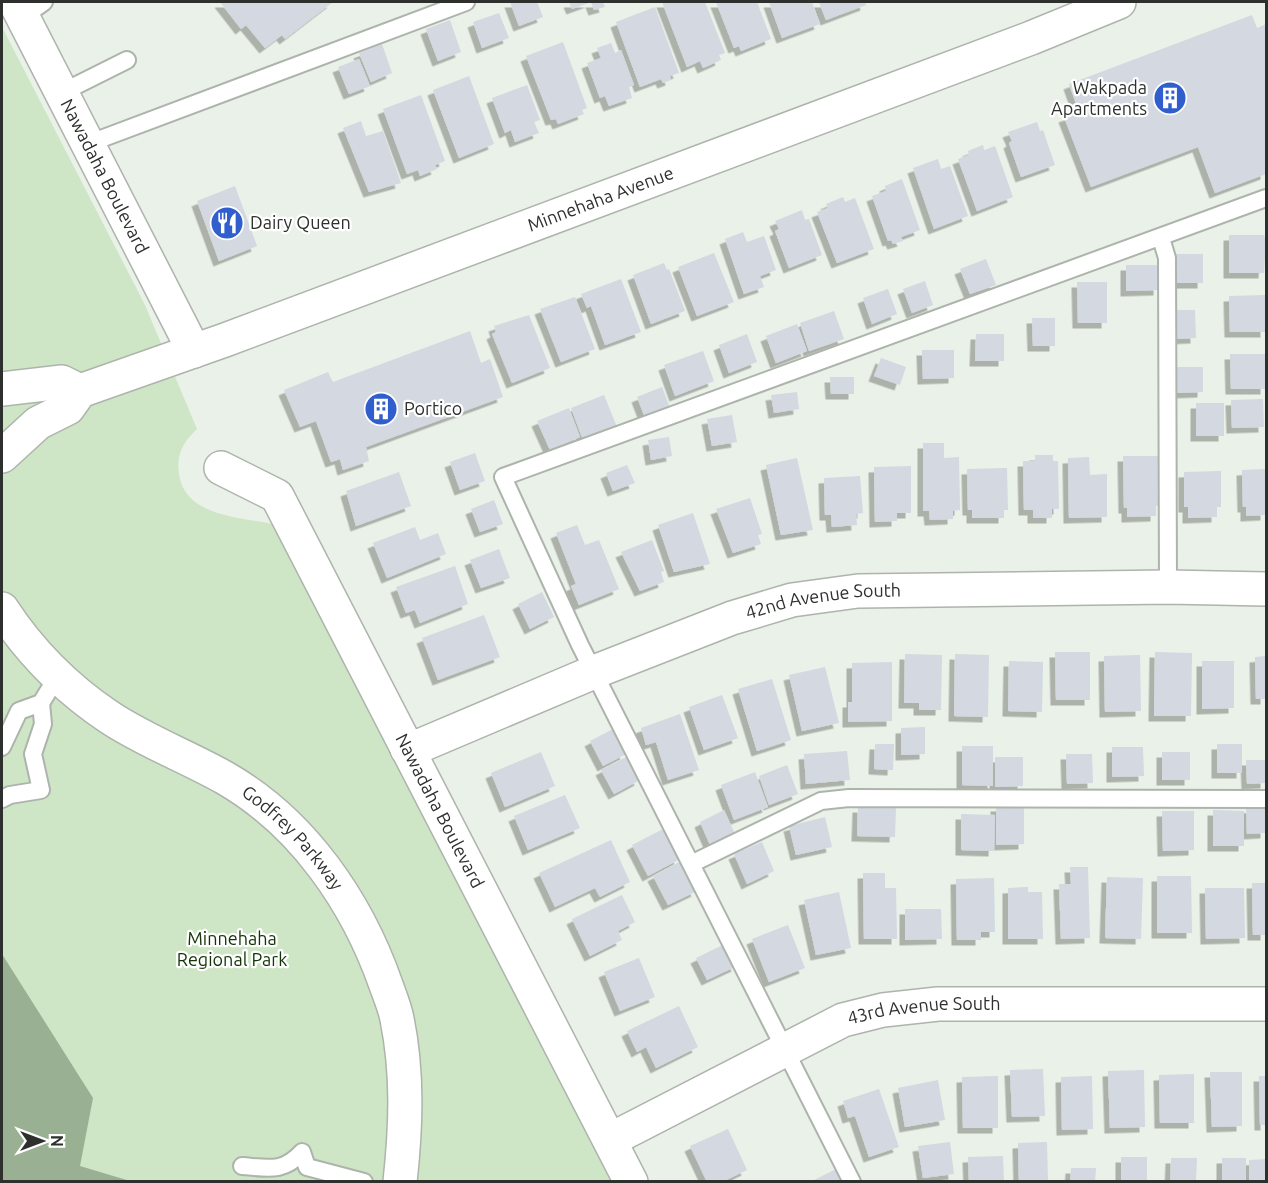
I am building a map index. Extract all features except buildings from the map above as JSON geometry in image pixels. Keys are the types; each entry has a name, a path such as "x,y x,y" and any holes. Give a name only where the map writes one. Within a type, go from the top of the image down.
{"street":[{"name":"Minnehaha Avenue","path":"2,456 38,423 68,408 80,391 194,351 1031,39 1119,2"},
{"name":"Nawadaha Boulevard","path":"28,7 63,92 194,351"},
{"path":"2,389 62,382 80,391"},
{"name":"Nawadaha Boulevard","path":"221,468 277,496 631,1182"},
{"name":"42nd Avenue South","path":"407,749 732,618 792,600 858,591 1168,587 1266,589"},
{"name":"Godfrey Parkway","path":"2,609 49,690 110,718 226,779 259,802 297,836 335,881 374,950 397,1018 406,1089 400,1182"},
{"name":"43rd Avenue South","path":"610,1140 843,1020 884,1010 927,1005 1266,1004"}],"lane":[{"path":"90,143 466,2"},
{"path":"63,92 127,60"},
{"path":"852,1182 693,863 594,672 503,477 1266,198"},
{"path":"1161,238 1167,258 1168,587"},
{"path":"2,747 19,711 49,690"},
{"path":"2,799 10,795 41,790 33,754 43,724 49,690"},
{"path":"693,863 821,801 849,798 1266,799"},
{"path":"259,1182 242,1166 270,1168 290,1165 302,1152 307,1167 364,1182"}],"green space":[{"name":"Minnehaha Regional Park","path":"2,27 145,305 197,429 184,444 180,455 178,467 183,488 191,499 215,512 273,524 612,1181 2,1181"},
{"path":"2,954 93,1098 80,1166 130,1181 2,1181"}],"place":[{"name":"Wakpada Apartments","path":"1170,98"},
{"name":"Dairy Queen","path":"227,223"},
{"name":"Portico","path":"381,409"}]}
